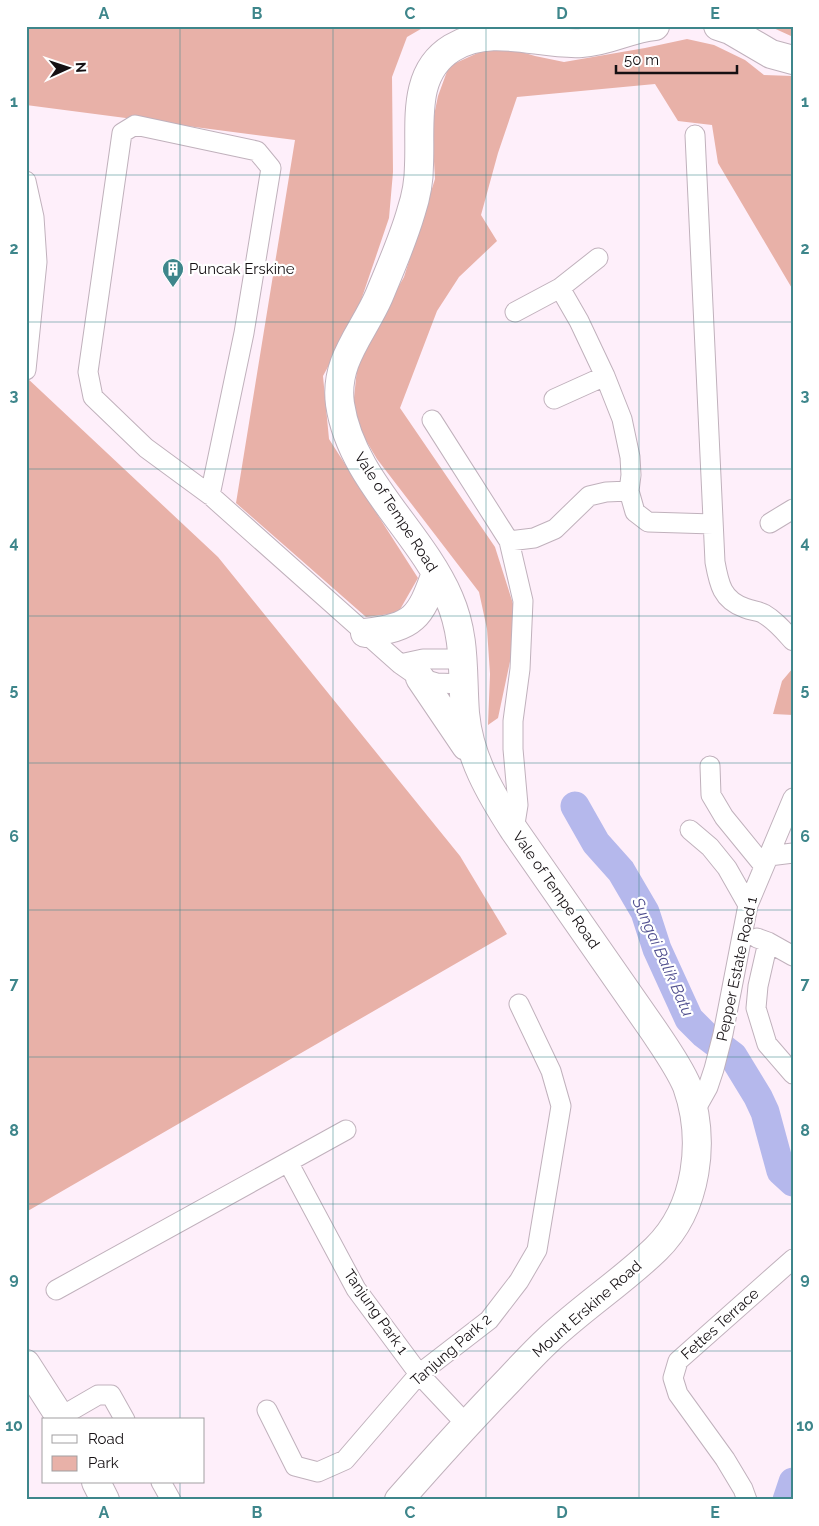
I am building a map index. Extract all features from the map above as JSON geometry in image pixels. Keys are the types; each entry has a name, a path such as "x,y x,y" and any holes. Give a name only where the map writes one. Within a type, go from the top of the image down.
{"main road":[{"name":"Vale of Tempe Road","path":"655,26 606,40 583,43 555,43 493,35 475,38 452,48 439,58 429,71 423,88 419,114 419,166 412,211 378,298 348,352 340,377 340,402 346,432 356,453 436,573 455,613 461,635 465,714 469,736 475,760 492,795 514,830 675,1063 686,1086 694,1112"},
{"path":"718,26 730,30 771,54 793,60"},
{"path":"365,633 388,630 408,623 418,614 427,599 436,573"},
{"path":"410,671 475,760"},
{"name":"Mount Erskine Road","path":"399,1500 466,1424 548,1340 633,1270 670,1233 685,1207 695,1171 696,1125 694,1112"},
{"path":"26,1364 61,1418"},
{"path":"97,1484 105,1500"}],"street":[{"path":"210,495 244,333 271,168 257,151 135,125 122,133 88,372 93,397 146,448 210,495 410,671 437,683 464,671"},
{"path":"695,135 713,524 718,582 725,595 735,604 762,613 775,622 793,642"},
{"path":"26,181 34,217 36,262 26,370"},
{"path":"515,312 560,288 598,258"},
{"path":"560,288 579,321 606,376 622,419 630,457 631,475 629,491 636,512 648,522 713,524"},
{"path":"554,398 606,376"},
{"path":"432,420 509,541 523,601 520,669 513,721 513,749 518,805 514,830"},
{"path":"509,541 534,538 555,529 589,496 606,492 629,491"},
{"path":"770,523 793,509"},
{"path":"410,671 423,659 464,671"},
{"path":"710,766 711,795 724,817 766,860 793,852"},
{"name":"Pepper Estate Road 1","path":"694,1112 708,1087 714,1069 723,1034 748,905 793,798"},
{"path":"690,830 710,847 727,868 748,905"},
{"path":"742,933 768,942 793,956"},
{"path":"768,942 758,986 756,1008 767,1044 793,1074"},
{"name":"Tanjung Park 2","path":"267,1410 295,1466 318,1472 345,1460 419,1374 489,1320 520,1281 537,1250 561,1106 551,1071 519,1004"},
{"path":"56,1290 346,1130"},
{"name":"Tanjung Park 1","path":"288,1162 356,1289 419,1374 466,1424"},
{"name":"Fettes Terrace","path":"747,1500 743,1489 725,1459 678,1394 673,1378 678,1361 793,1259"},
{"path":"61,1418 98,1395 111,1395 124,1418"},
{"path":"162,1484 171,1500"}],"green space":[{"path":"26,26 426,26 407,37 392,77 393,172 389,218 356,315 323,376 329,439 418,578 398,613 366,617 236,503 295,140 26,105"},
{"path":"769,26 793,26 793,36 791,36"},
{"path":"687,39 714,45 745,60 764,75 793,76 793,290 718,163 712,125 678,121 655,84 517,97 498,153 481,215 497,241 459,277 437,311 400,408 495,547 514,607 512,652 498,718 488,725 490,674 487,629 479,592 377,459 352,417 357,369 375,327 404,277 435,179 432,125 438,96 449,66 480,52 505,47 564,62"},
{"path":"26,377 218,557 460,856 507,934 26,1212"},
{"path":"793,668 793,715 773,714 782,681"}],"waterway":[{"name":"Sungai Balik Batu","path":"575,806 596,843 621,871 645,912 657,949 689,1019 704,1034 733,1056 758,1097 765,1112 781,1171 793,1182"},
{"name":"Sungai Balik Batu","path":"787,1500 793,1482"}],"place":[{"name":"Puncak Erskine","path":"173,288"}]}
